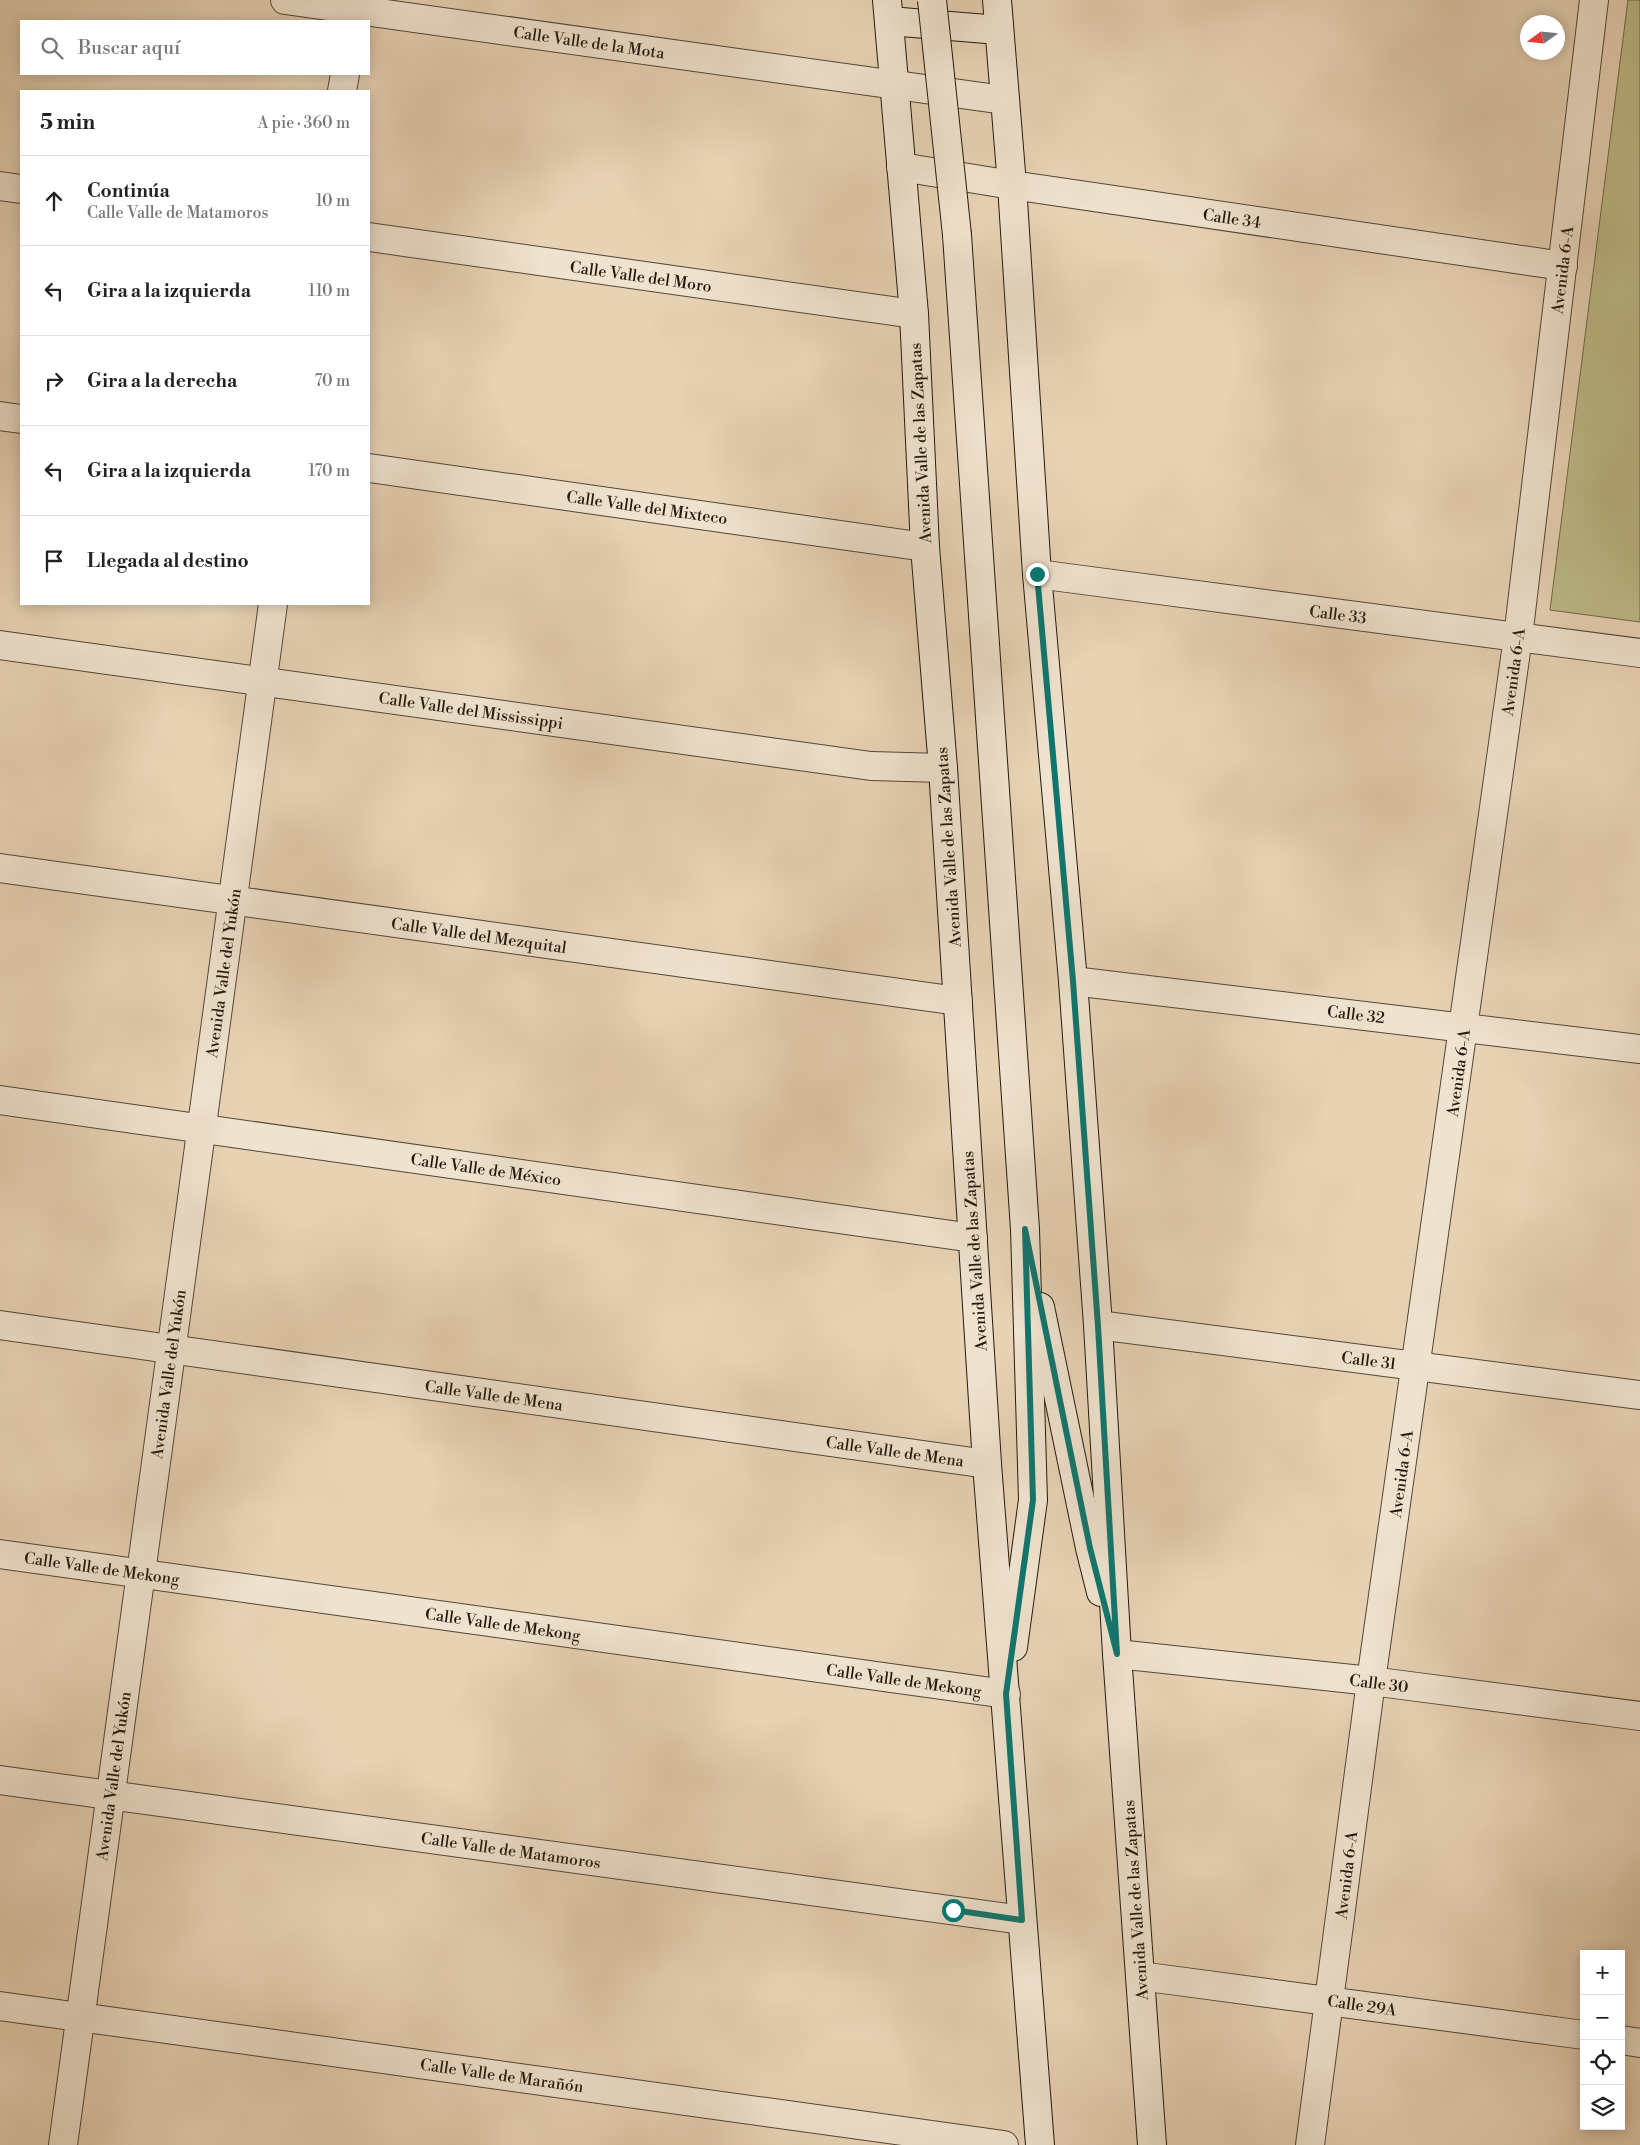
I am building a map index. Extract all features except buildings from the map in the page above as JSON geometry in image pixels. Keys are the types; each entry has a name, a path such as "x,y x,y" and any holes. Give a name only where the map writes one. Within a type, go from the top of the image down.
{"street":[{"name":"Calle Valle de la Mota","path":"285,0 1004,100"},
{"name":"Avenida Valle de las Zapatas","path":"932,0 957,235 1025,1229 1033,1500 1006,1694"},
{"name":"Avenida Valle de las Zapatas","path":"996,0 1012,186 1037,574 1073,981 1098,1326 1117,1654 1152,2145"},
{"name":"Avenida 6-A","path":"1310,2145 1371,1682 1518,637 1594,0"},
{"name":"Avenida Valle de las Zapatas","path":"888,10 914,314 925,547 943,768 987,1464 1040,2145"},
{"path":"888,10 999,30"},
{"path":"342,90 345,75"},
{"name":"Calle 34","path":"901,167 1012,186 1562,266"},
{"path":"0,186 20,189"},
{"name":"Calle Valle del Moro","path":"370,238 914,314"},
{"path":"0,416 20,419"},
{"name":"Calle Valle del Mixteco","path":"370,468 925,547"},
{"name":"Calle 33","path":"1037,574 1640,653"},
{"name":"Avenida Valle del Yukón","path":"63,2145 272,605"},
{"name":"Calle Valle del Mississippi","path":"0,645 871,766 943,768"},
{"name":"Calle Valle del Mezquital","path":"0,868 958,1001"},
{"name":"Calle 32","path":"1073,981 1464,1027 1640,1050"},
{"name":"Calle Valle de México","path":"0,1100 973,1238"},
{"name":"Avenida Valle de las Zapatas","path":"1025,1229 1090,1548 1117,1654"},
{"name":"Calle Valle de Mena","path":"0,1325 987,1464"},
{"name":"Calle 31","path":"1098,1326 1640,1395"},
{"name":"Calle Valle de Mekong","path":"0,1554 1006,1694"},
{"name":"Calle 30","path":"1117,1654 1371,1682 1640,1716"},
{"name":"Calle Valle de Matamoros","path":"0,1780 1022,1920"},
{"name":"Calle 29A","path":"1140,1976 1580,2034"},
{"name":"Calle Valle de Marañón","path":"0,2006 1004,2145"},
{"path":"1625,2041 1640,2043"}],"shaded area":[{"path":"1628,0 1640,0 1640,622 1550,610"}],"route":[{"path":"953,1910 1022,1920 1006,1694 1033,1500 1025,1229 1090,1548 1117,1654 1098,1326 1073,981 1037,574"}]}
